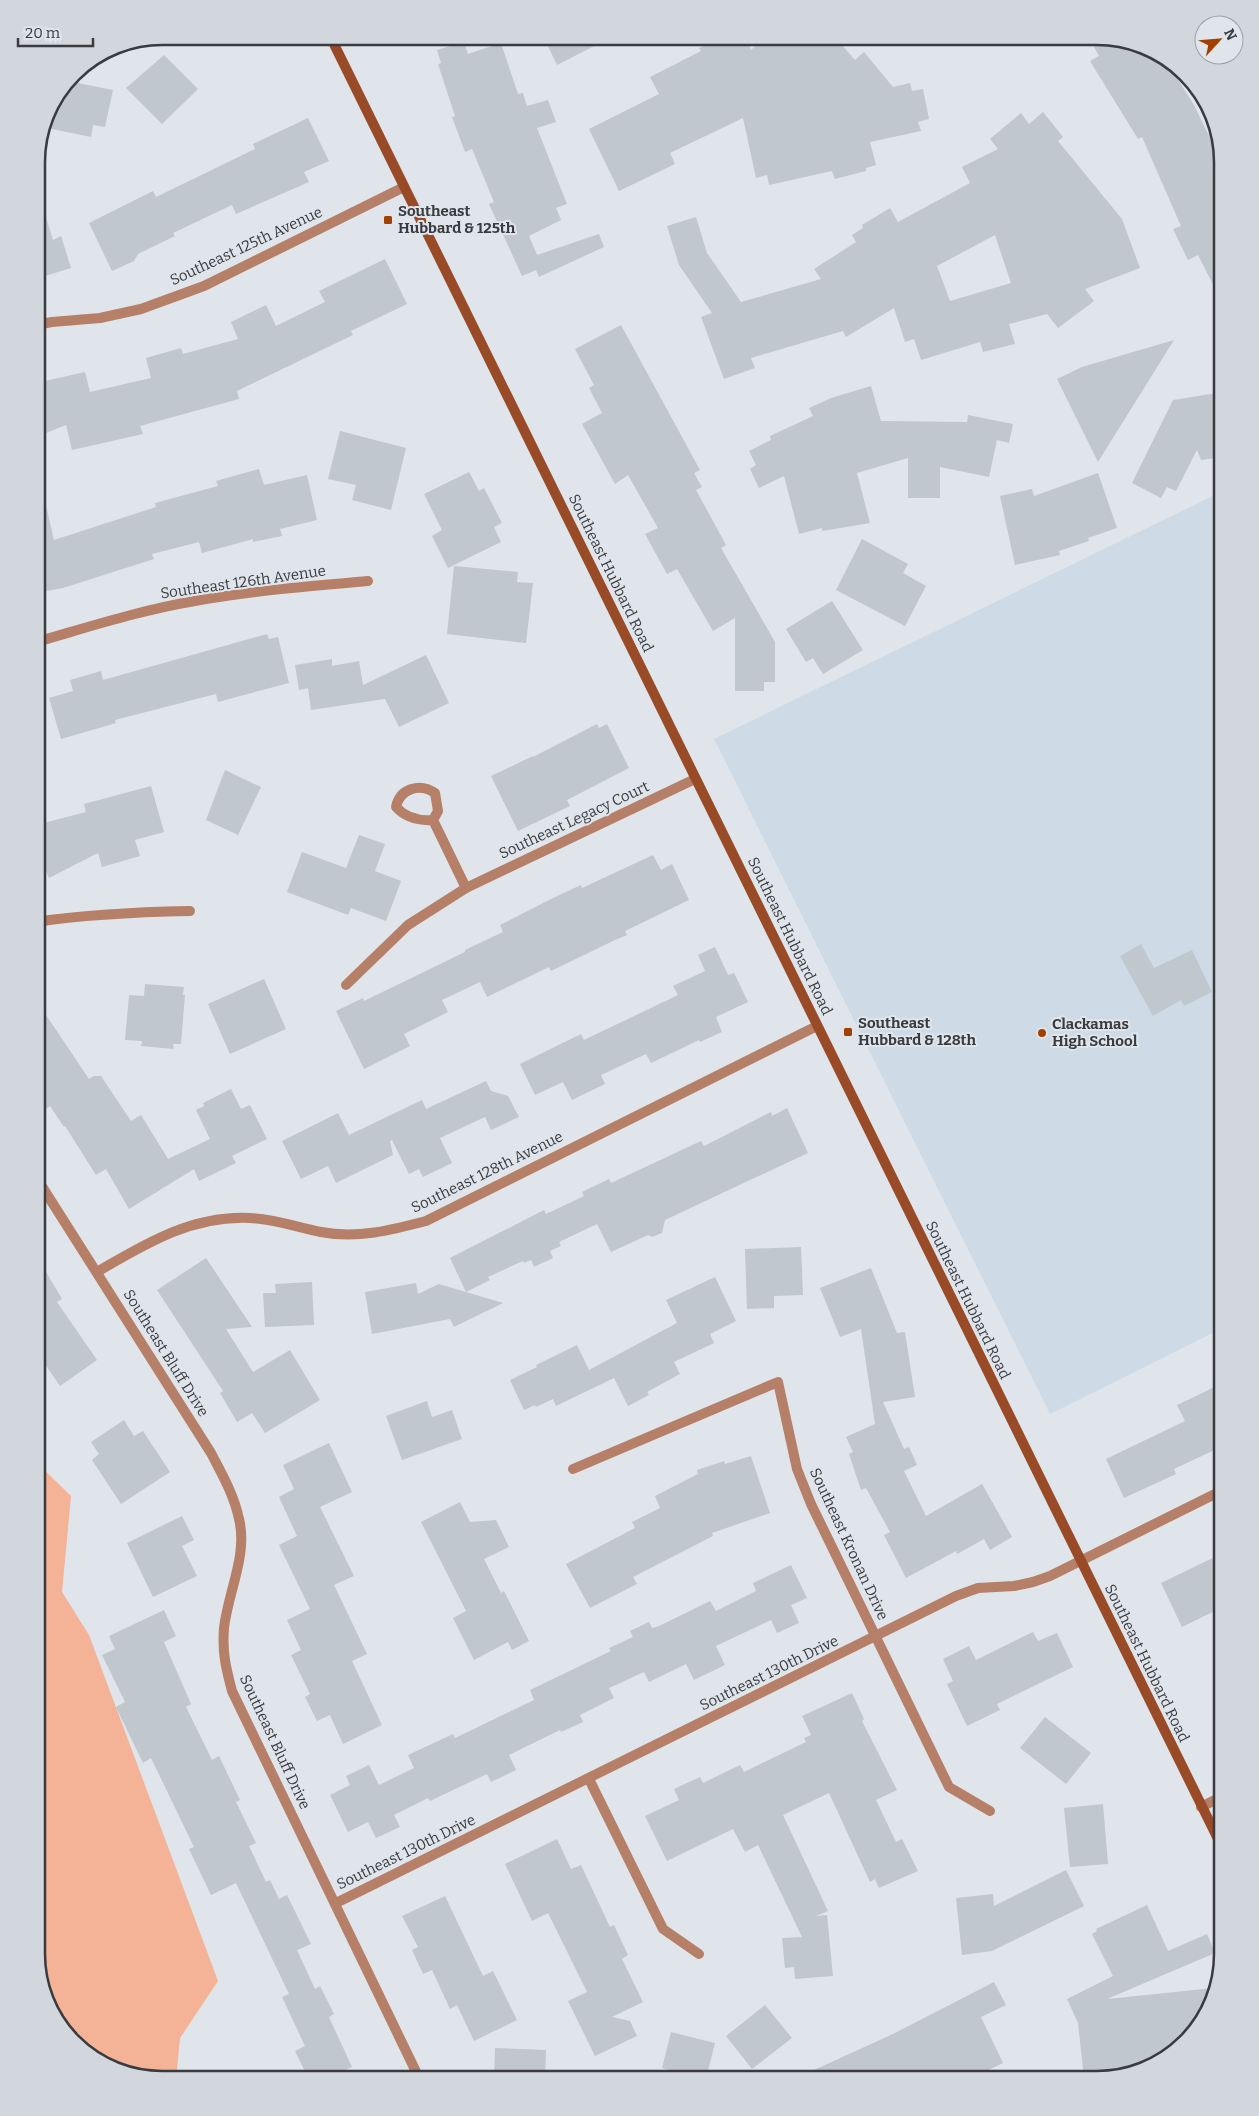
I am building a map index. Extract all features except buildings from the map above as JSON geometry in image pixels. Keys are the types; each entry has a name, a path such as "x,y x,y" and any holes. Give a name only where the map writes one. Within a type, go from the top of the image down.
{"main road":[{"name":"Southeast Hubbard Road","path":"334,45 1214,1832"}],"street":[{"name":"Southeast 125th Avenue","path":"45,323 100,318 141,309 204,286 404,186"},
{"name":"Southeast 126th Avenue","path":"45,639 117,618 193,601 277,589 368,581"},
{"name":"Southeast Legacy Court","path":"346,985 408,926 466,888 695,779"},
{"path":"433,820 466,888"},
{"path":"45,920 72,916 190,911"},
{"name":"Southeast 128th Avenue","path":"97,1272 149,1242 188,1226 220,1219 250,1218 281,1222 323,1232 358,1235 388,1231 426,1221 817,1026"},
{"name":"Southeast Bluff Drive","path":"45,1191 211,1453 229,1486 240,1520 241,1550 224,1627 223,1658 232,1691 416,2071"},
{"name":"Southeast Kronan Drive","path":"573,1469 778,1382 797,1469 811,1504 949,1787 990,1811"},
{"name":"Southeast 130th Drive","path":"336,1903 956,1596 978,1588 1033,1582 1080,1562 1214,1495"},
{"path":"589,1779 663,1929 699,1954"},
{"path":"1201,1807 1214,1800"}],"shaded area":[{"name":"Clackamas High School","path":"1214,495 1214,1332 1050,1414 714,739"},
{"path":"45,1471 71,1496 62,1592 89,1635 218,1981 180,2038 177,2071 154,2071 124,2065 97,2051 74,2031 57,2006 49,1984 45,1954"}],"place":[{"name":"Southeast Hubbard & 125th","path":"388,220"},
{"name":"Southeast Hubbard & 128th","path":"848,1032"},
{"name":"Clackamas High School","path":"1042,1033"}]}
